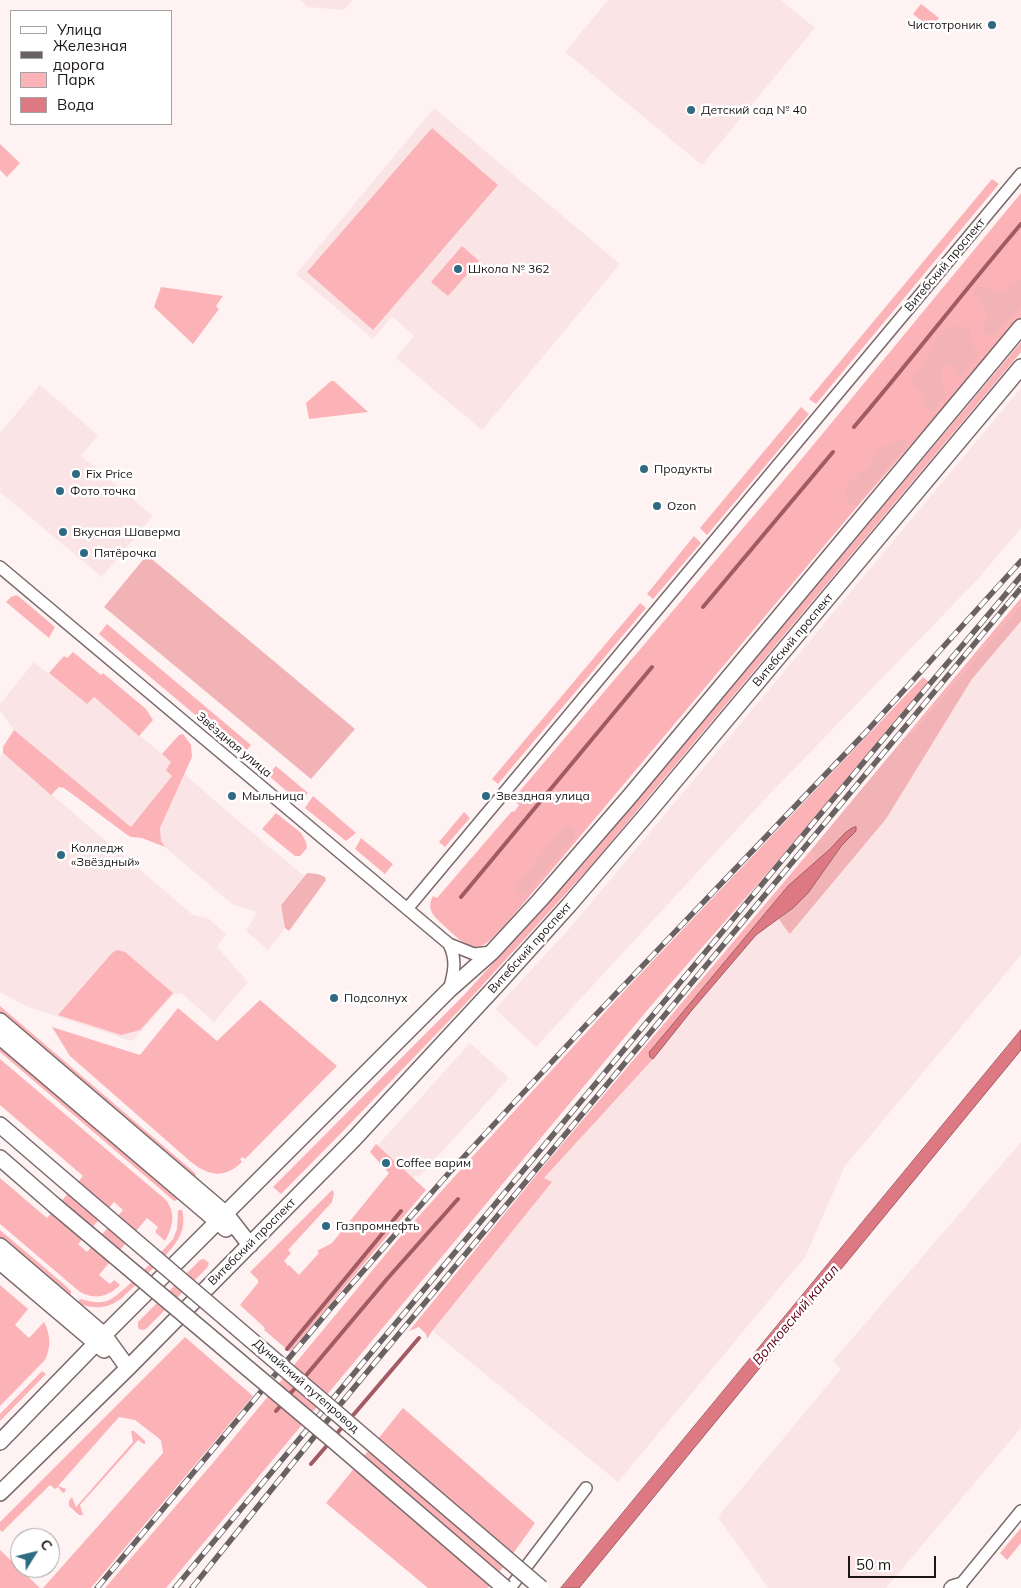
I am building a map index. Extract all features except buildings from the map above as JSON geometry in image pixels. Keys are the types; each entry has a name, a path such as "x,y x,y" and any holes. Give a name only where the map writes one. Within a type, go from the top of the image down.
{"main road":[{"name":"Витебский проспект","path":"0,1442 449,990 492,952 630,796 1021,328"},
{"name":"Витебский проспект","path":"0,1494 128,1368 355,1138 418,1072 570,905 1021,367"},
{"path":"0,1021 250,1245"},
{"path":"0,1037 222,1219"},
{"name":"Дунайский путепровод","path":"0,1125 541,1588"},
{"name":"Дунайский путепровод","path":"0,1158 505,1588"},
{"path":"0,1246 128,1368"},
{"path":"0,1262 100,1340"}],"street":[{"name":"Витебский проспект","path":"407,909 1021,174"},
{"name":"Звёздная улица","path":"0,566 450,944 474,954 492,952"},
{"path":"449,990 455,962 450,944"},
{"path":"510,1588 586,1488"},
{"path":"950,1588 961,1585 1021,1511"}],"shaded area":[{"path":"300,0 353,0 344,10 308,7"},
{"name":"Детский сад № 40","path":"608,0 781,0 815,28 702,165 565,52"},
{"name":"Школа № 362","path":"434,108 620,264 482,430 396,358 414,336 392,316 373,339 296,274"},
{"path":"1021,279 1021,307 993,336 985,334 982,327 986,320 986,315 982,304 973,292 976,286 1003,291"},
{"path":"952,326 971,328 971,342 980,352 961,377 957,374 954,365 948,366 942,371 942,385 947,394 932,413 928,412 926,407 923,406 924,394 921,390 916,389 911,378 923,363 942,332"},
{"path":"40,385 98,435 81,456 153,516 102,577 0,492 0,433"},
{"path":"1021,388 1021,528 977,580 765,799 536,1047 495,1009 570,928"},
{"path":"902,440 908,443 856,506 849,505 845,489 850,482 867,467 882,447"},
{"path":"147,555 355,729 311,779 104,607"},
{"path":"1021,604 1021,621 972,679 886,819 790,934 779,919 808,893 842,845 856,831 830,849 815,863 811,850 904,738 915,729"},
{"path":"1021,621 1021,955 845,1166 805,1257 618,1482 432,1331 551,1183 544,1178 653,1059 756,935 779,919 791,934 886,819 972,679"},
{"path":"34,662 87,704 93,697 172,762 172,776 131,827 14,730 0,710 0,704"},
{"name":"Колледж «Звёздный»","path":"3,753 193,915 208,918 226,934 217,947 248,982 214,1022 181,993 173,995 132,1041 28,1007 0,992 0,757"},
{"path":"185,774 304,876 281,904 285,928 268,950 246,931 257,912 232,904 165,847 161,841 160,828"},
{"path":"565,826 573,829 575,837 531,888 520,895 517,892 516,885"},
{"path":"307,873 318,874 325,877 326,880 289,931 285,928 281,905"},
{"path":"470,1043 509,1078 419,1177 416,1175 413,1178 377,1146"},
{"path":"1021,1142 1021,1428 886,1588 768,1588 718,1517 841,1369 833,1361"}],"green space":[{"path":"921,4 939,18 931,28 913,14"},
{"path":"432,128 498,185 373,330 307,272"},
{"path":"0,144 20,163 7,177 0,170"},
{"path":"992,179 999,184 816,404 809,399"},
{"path":"1021,193 1021,318 856,508 495,936 481,946 474,947 461,940 432,913 430,903 433,896 437,898 512,811 514,812 519,805 513,799 795,467"},
{"path":"462,246 479,261 448,296 431,282"},
{"path":"161,287 223,296 216,306 219,309 193,344 154,307"},
{"path":"1021,342 1021,352 590,867 469,1000 281,1194 273,1187 464,995 585,862"},
{"path":"331,381 334,381 368,412 309,419 306,403"},
{"path":"801,407 809,414 707,535 700,528"},
{"path":"694,536 701,543 653,599 647,594"},
{"path":"17,595 55,627 49,638 6,602 11,597"},
{"path":"1021,598 1021,604 915,729 904,738"},
{"path":"640,603 646,608 498,784 492,779"},
{"path":"107,624 251,745 243,755 99,634"},
{"path":"73,652 101,675 103,673 146,709 153,720 139,736 94,697 87,704 49,673 64,656 67,658"},
{"path":"923,677 929,682 770,870 650,1007 166,1588 105,1588 212,1464 400,1237 628,987"},
{"path":"14,730 131,827 172,776 166,770 171,762 162,754 179,735 183,734 191,745 192,757 160,828 161,841 165,847 142,838 131,837 64,788 59,787 51,795 3,753 3,747"},
{"path":"276,766 308,793 302,799 298,801 268,775"},
{"path":"313,796 356,833 346,841 305,808"},
{"path":"464,812 470,818 445,847 439,842"},
{"path":"276,813 301,833 307,848 300,856 295,856 262,829"},
{"path":"361,838 393,864 385,874 355,849"},
{"path":"811,850 815,863 788,886 652,1049 650,1057 653,1059 544,1178 552,1182 427,1339 426,1334 419,1327 409,1331 542,1168"},
{"path":"117,950 125,952 173,993 140,1030 121,1035 58,1015 112,953"},
{"path":"260,1000 337,1066 245,1159 243,1157 240,1159 242,1162 229,1171 216,1174 210,1173 191,1162 70,1056 52,1027 140,1055 178,1008 217,1041"},
{"path":"0,1006 195,1173 196,1176 194,1178 0,1012"},
{"path":"0,1045 178,1199 173,1200 0,1052"},
{"path":"0,1059 166,1200 169,1205 172,1220 170,1231 165,1241 155,1232 158,1227 147,1218 99,1275 110,1284 114,1280 120,1285 106,1295 91,1296 80,1292 0,1224 0,1178 47,1218 83,1176 0,1105","holes":["114,1202 123,1210 87,1252 78,1244"]},
{"path":"376,1144 426,1190 290,1352 264,1330 265,1328 240,1305 258,1283 258,1280 250,1272 332,1190 334,1193 332,1202 288,1250 291,1253 284,1261 287,1266 289,1265 299,1275 319,1253 317,1251 332,1243 389,1173 370,1152"},
{"path":"179,1210 182,1210 183,1216 182,1230 172,1248 123,1297 112,1304 101,1307 89,1307 77,1303 80,1299 97,1302 107,1301 131,1283 173,1239 177,1229"},
{"path":"0,1230 66,1286 71,1291 71,1294 69,1296 0,1238"},
{"path":"204,1259 209,1263 207,1268 146,1329 139,1329 138,1322 200,1260"},
{"path":"0,1285 28,1309 15,1325 29,1338 44,1322 49,1341 45,1360 0,1406"},
{"path":"185,1337 253,1396 91,1588 43,1588 52,1578 60,1578 60,1569 163,1453 161,1440 135,1420 119,1417 58,1486 66,1489 65,1492 63,1493 58,1487 55,1489 50,1485 2,1532 0,1530 0,1522"},
{"path":"42,1371 46,1374 0,1421 0,1414"},
{"path":"403,1408 535,1523 488,1588 428,1588 326,1503"},
{"path":"131,1431 134,1431 145,1441 145,1444 138,1440 80,1505 83,1515 79,1515 69,1506 69,1501 72,1497 76,1507 133,1442"},
{"path":"1021,1528 1021,1543 1007,1560 1000,1553"},
{"path":"0,1550 10,1560 10,1578 29,1578 40,1588 0,1588"}],"water":[{"path":"856,827 856,831 842,845 808,893 793,908 756,935 653,1059 650,1057 649,1052 788,886 830,849 845,833"},
{"name":"Волковский канал","path":"1021,1030 1021,1050 579,1588 561,1588"}],"waterway":[{"path":"854,427 1021,224"},
{"path":"703,607 833,452"},
{"path":"461,897 652,667"},
{"path":"303,1379 387,1279 458,1199"},
{"path":"287,1349 401,1211"},
{"path":"349,1420 419,1338"},
{"path":"288,1396 298,1385"},
{"path":"276,1411 284,1402"},
{"path":"334,1437 344,1425"},
{"path":"311,1464 330,1442"}],"railway":[{"path":"97,1588 330,1309 448,1174 587,1024 867,731 1021,561"},
{"path":"175,1588 1021,576"},
{"path":"192,1588 348,1395 1021,588"}],"place":[{"name":"Чистотроник","path":"992,25"},
{"name":"Детский сад № 40","path":"691,110"},
{"name":"Школа № 362","path":"458,269"},
{"name":"Продукты","path":"644,469"},
{"name":"Fix Price","path":"76,474"},
{"name":"Фото точка","path":"60,491"},
{"name":"Ozon","path":"657,506"},
{"name":"Вкусная Шаверма","path":"63,532"},
{"name":"Пятёрочка","path":"84,553"},
{"name":"Мыльница","path":"232,796"},
{"name":"Звездная улица","path":"486,796"},
{"name":"Колледж «Звёздный»","path":"61,855"},
{"name":"Подсолнух","path":"334,998"},
{"name":"Coffee варим","path":"386,1163"},
{"name":"Газпромнефть","path":"326,1226"}]}
